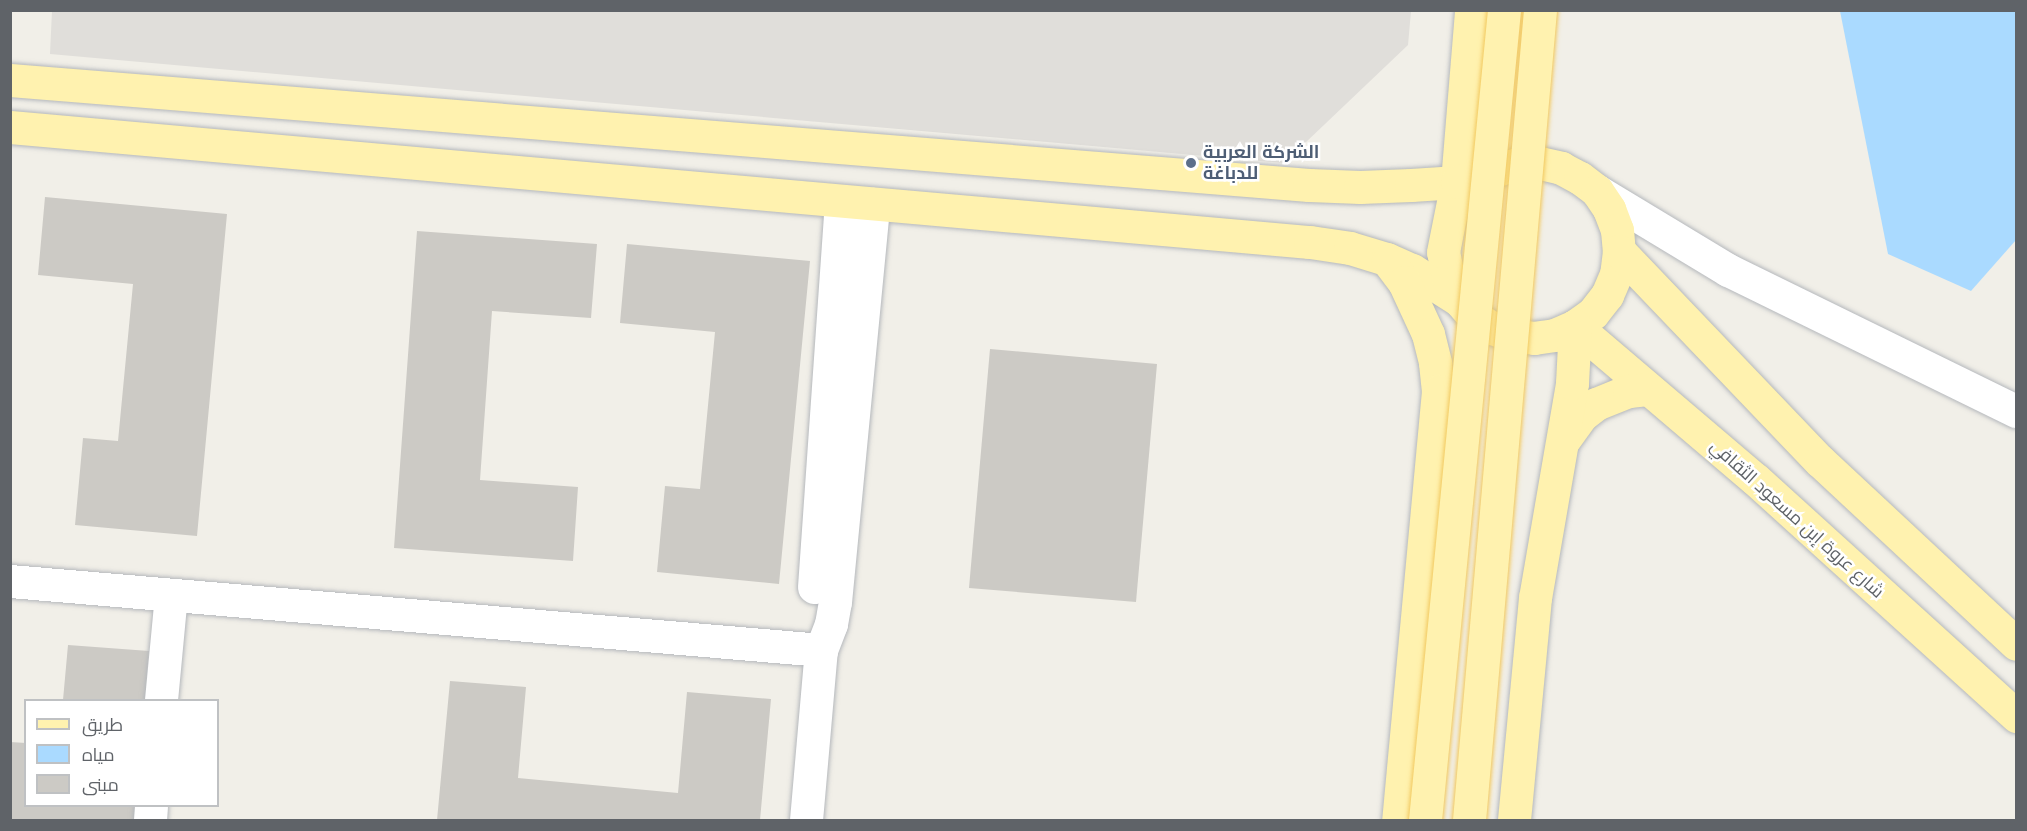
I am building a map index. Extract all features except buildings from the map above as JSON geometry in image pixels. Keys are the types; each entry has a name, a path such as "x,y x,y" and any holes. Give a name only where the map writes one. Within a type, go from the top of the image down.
{"main road":[{"path":"10,80 1309,185 1360,187 1457,182 1520,163 1540,163 1561,168 1580,178 1597,191 1609,209 1617,230 1619,251 1616,274 1608,295 1593,313 1575,326 1555,335 1534,338 1512,335 1492,328 1473,316 1459,300 1448,277 1443,252 1457,182 1471,10"},
{"path":"1425,820 1504,10"},
{"path":"1469,820 1540,10"},
{"path":"10,127 1310,242 1350,248 1387,259 1413,270 1459,300"},
{"path":"1619,251 1820,461 2016,644"},
{"path":"1387,259 1404,282 1428,334 1435,363 1438,391 1398,820"},
{"path":"1514,820 1535,598 1572,383 1575,326"},
{"name":"شارع عروة إبن مسعود الثقافي","path":"1575,326 1755,479 2016,716"},
{"path":"1561,445 1582,415 1596,404 1629,391 1647,389"}],"street":[{"path":"1597,191 1728,270 2016,411"},
{"path":"821,650 814,623 813,601 841,201"},
{"path":"806,820 821,650 831,624 835,602 873,204"},
{"path":"10,581 821,650"},
{"path":"161,699 171,595"}],"shaded area":[{"path":"1411,10 1408,45 1284,163 50,54 52,11"}],"water":[{"path":"1840,11 2016,11 2016,240 1971,291 1888,254"}],"place":[{"name":"الشركة العربية للدباغة","path":"1191,163"}]}
